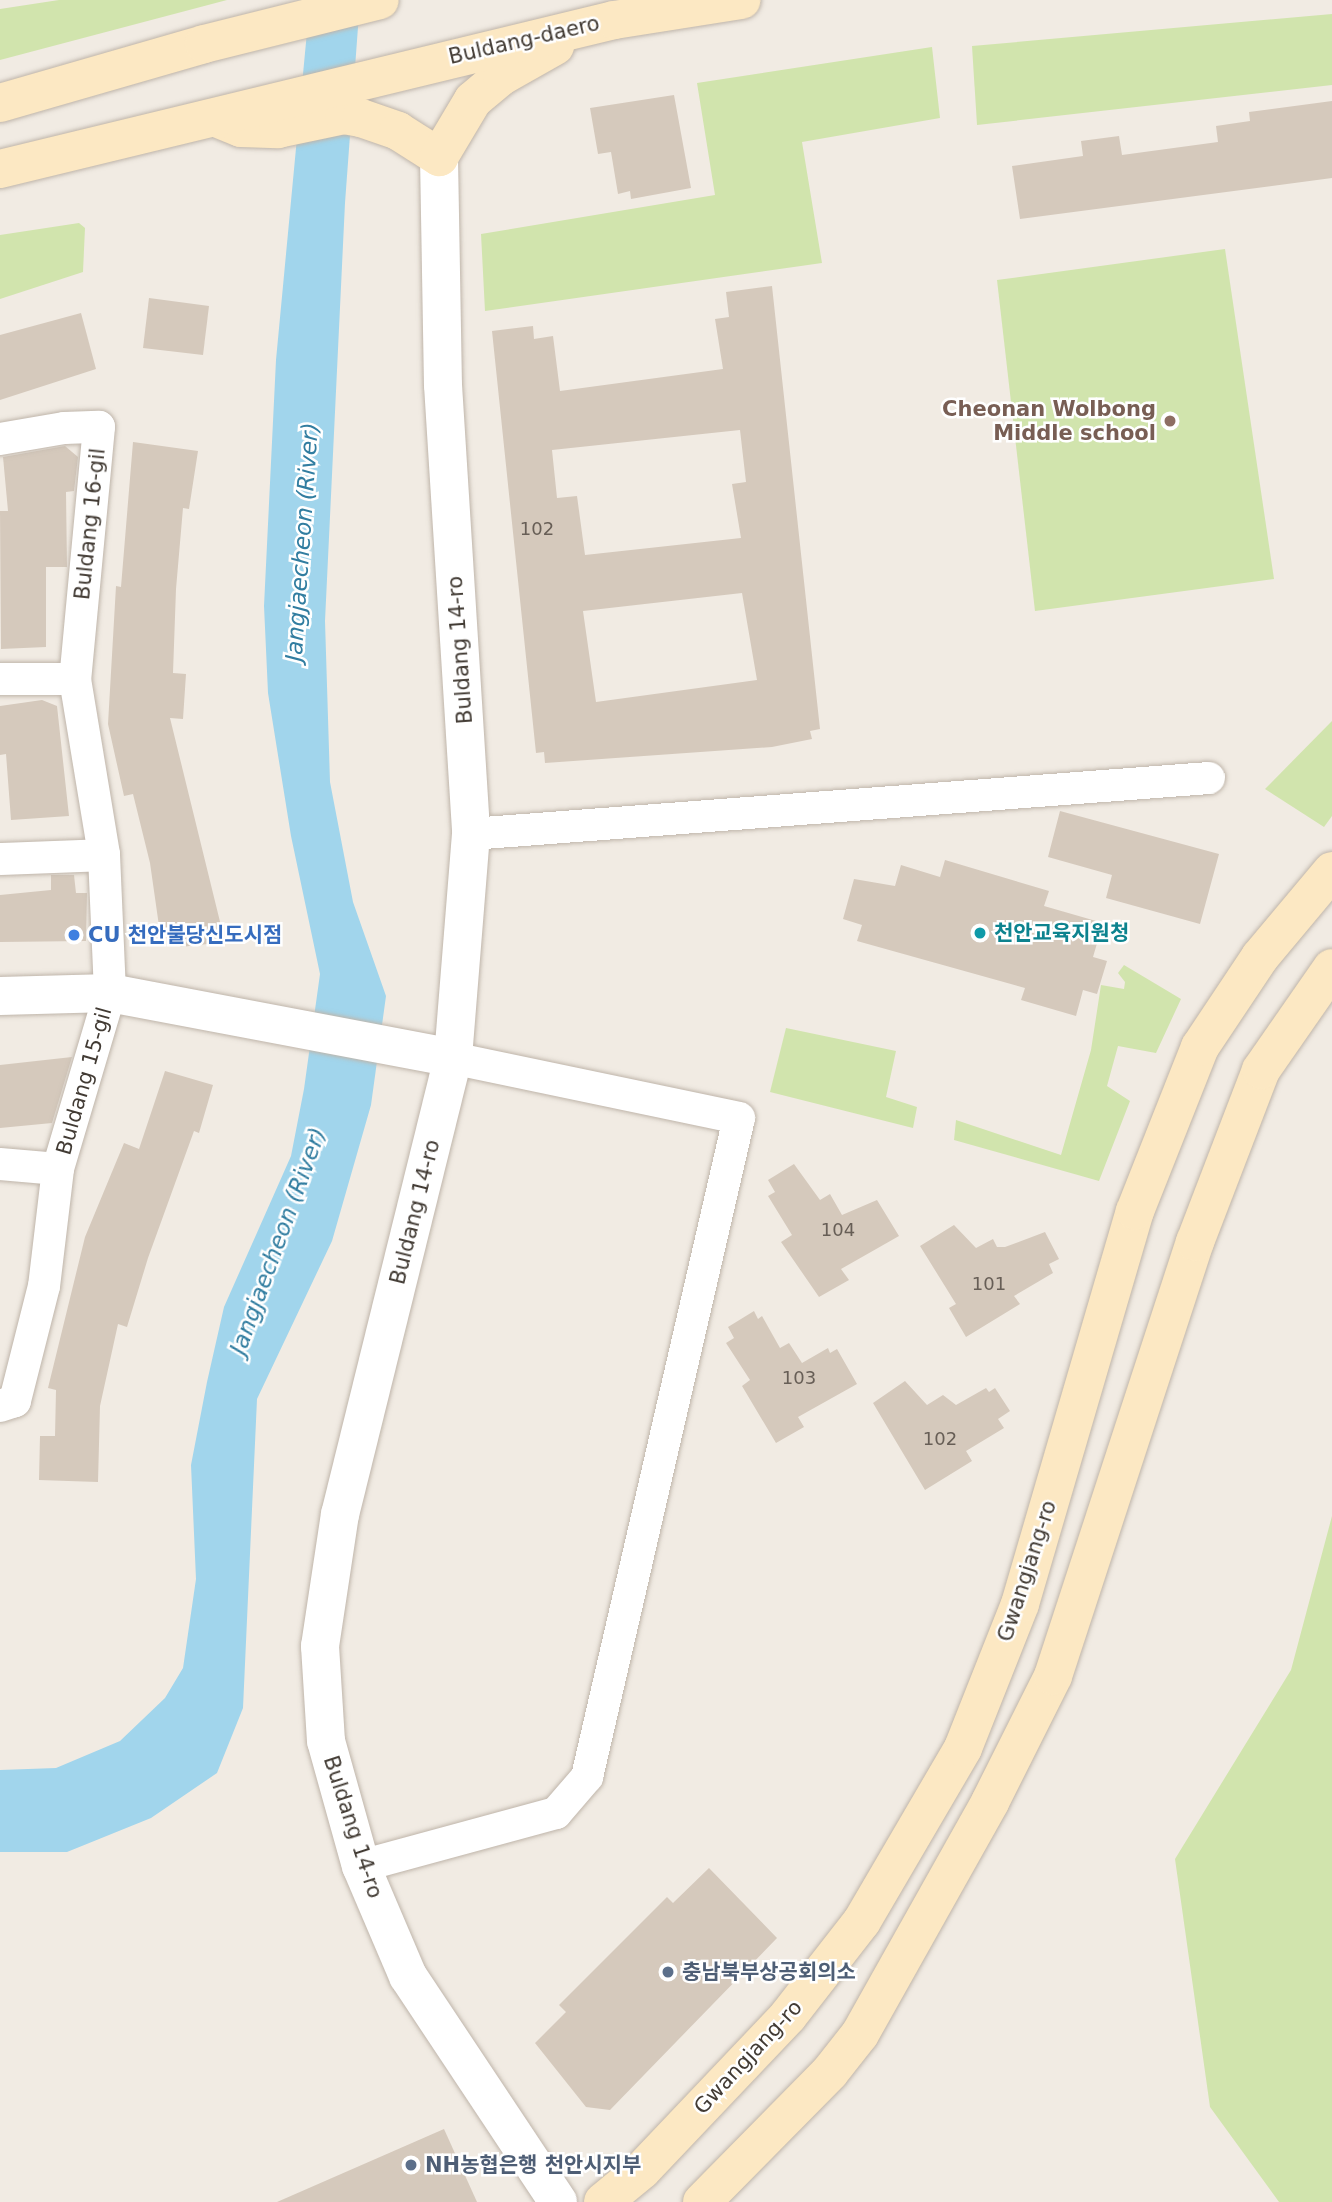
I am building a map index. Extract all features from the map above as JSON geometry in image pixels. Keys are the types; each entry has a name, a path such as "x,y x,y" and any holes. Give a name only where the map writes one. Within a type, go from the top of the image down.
{"main road":[{"path":"0,103 204,44 380,0"},
{"name":"Buldang-daero","path":"208,115 593,24 741,0"},
{"path":"0,169 208,115 242,128 278,129 344,115 375,121 439,157 472,100 502,76 593,24"},
{"name":"Gwangjang-ro","path":"603,2202 642,2169 788,2016 862,1921 963,1748 1020,1604 1135,1211 1200,1047 1259,957 1332,871"},
{"path":"702,2202 830,2072 860,2034 990,1802 1053,1676 1195,1242 1261,1070 1332,968"}],"street":[{"name":"Buldang 14-ro","path":"439,157 443,385 471,834 453,1058 340,1514 320,1646 326,1741 361,1866 408,1976 558,2202"},
{"name":"Buldang 16-gil","path":"0,439 64,428 99,427 75,679 104,855 110,993"},
{"path":"0,679 75,679"},
{"path":"471,834 1209,778"},
{"path":"0,859 104,855"},
{"path":"0,996 110,993 453,1058 739,1118 587,1777 556,1813 361,1866"},
{"name":"Buldang 15-gil","path":"0,1406 15,1401 44,1286 58,1168 110,993"},
{"name":"Buldang 15-gil","path":"0,1164 58,1168"}],"green space":[{"path":"59,0 227,0 0,60 0,9"},
{"path":"1332,14 1332,85 977,125 972,46"},
{"path":"932,47 940,118 802,142 822,263 485,311 481,234 715,195 697,83"},
{"path":"79,223 85,228 83,272 0,299 0,235"},
{"path":"1225,249 1274,579 1035,611 997,280"},
{"path":"1332,721 1332,816 1324,827 1265,789"},
{"path":"1124,965 1181,999 1156,1053 1118,1046 1107,1086 1130,1101 1099,1181 954,1140 956,1120 1061,1155 1091,1050 1101,985 1124,989 1125,982 1118,973"},
{"path":"786,1028 896,1051 886,1097 917,1107 913,1128 770,1092"},
{"path":"1332,1516 1332,2202 1279,2202 1210,2107 1175,1859 1291,1670"}],"water":[{"name":"Jangjaecheon (River)","path":"310,0 360,0 345,203 325,621 330,782 353,902 386,996 371,1105 332,1241 257,1399 243,1708 217,1773 151,1818 67,1852 0,1852 0,1770 56,1768 120,1741 165,1698 183,1668 196,1579 191,1465 207,1382 224,1307 291,1156 304,1089 320,974 291,836 268,693 264,606 276,360"}],"building":[{"path":"674,95 691,188 631,199 630,191 618,194 611,152 598,154 590,108"},
{"path":"1332,101 1332,178 1020,219 1012,166 1083,156 1081,141 1119,136 1122,155 1218,142 1216,126 1250,121 1249,112"},
{"path":"772,286 820,729 810,731 812,739 772,747 545,763 544,752 536,753 492,331 533,326 534,339 553,336 560,391 723,369 715,319 729,317 726,292","holes":["740,430 746,482 732,484 741,538 585,555 577,496 557,498 552,450","742,593 757,680 596,702 583,611"]},
{"path":"149,298 209,306 203,355 143,348"},
{"path":"81,313 96,369 0,400 0,335"},
{"path":"133,442 198,451 189,509 183,508 176,589 173,673 186,674 183,719 170,718 225,942 181,947 160,933 150,863 133,794 124,796 108,724 116,586 121,587"},
{"path":"65,446 78,457 74,491 66,492 67,567 46,567 46,647 1,649 0,511 8,511 3,457"},
{"path":"42,700 57,706 69,816 11,820 6,754 0,755 0,706"},
{"path":"1060,811 1219,854 1200,924 1106,898 1112,875 1048,857"},
{"name":"천안교육지원청","path":"945,860 1049,891 1044,906 1103,923 1093,957 1107,961 1097,994 1083,990 1076,1016 1021,1000 1025,988 857,941 862,925 843,919 854,879 895,886 901,865 940,877"},
{"path":"51,875 74,875 76,893 87,893 86,941 0,942 0,895 51,890"},
{"path":"72,1057 52,1123 0,1128 0,1065"},
{"path":"165,1071 213,1085 199,1133 194,1131 148,1258 127,1327 118,1324 100,1406 98,1482 39,1480 40,1436 55,1436 56,1390 48,1388 85,1237 124,1143 139,1149"},
{"path":"794,1164 820,1200 830,1194 842,1215 877,1200 899,1236 841,1269 849,1280 819,1297 781,1242 792,1235 768,1196 775,1192 768,1180"},
{"path":"954,1225 976,1248 993,1239 997,1247 1005,1247 1045,1232 1059,1259 1049,1264 1053,1273 1014,1296 1020,1304 966,1337 949,1308 956,1304 920,1246"},
{"path":"754,1311 758,1319 762,1316 780,1348 789,1343 802,1363 828,1348 830,1353 837,1349 857,1384 798,1417 804,1427 776,1443 742,1386 750,1380 726,1343 734,1338 728,1327"},
{"path":"905,1381 927,1405 943,1395 956,1405 986,1388 989,1392 995,1388 1010,1411 998,1419 1004,1428 966,1451 972,1461 925,1490 873,1403"},
{"name":"충남북부상공회의소","path":"709,1868 777,1938 610,2110 586,2107 535,2043 566,2012 559,2005 667,1897 673,1903"},
{"name":"NH농협은행 천안시지부","path":"444,2129 477,2202 277,2202"}],"place":[{"name":"Cheonan Wolbong Middle school","path":"1170,421"},
{"name":"천안교육지원청","path":"980,933"},
{"name":"CU 천안불당신도시점","path":"74,935"},
{"name":"충남북부상공회의소","path":"668,1972"},
{"name":"NH농협은행 천안시지부","path":"411,2165"}]}
